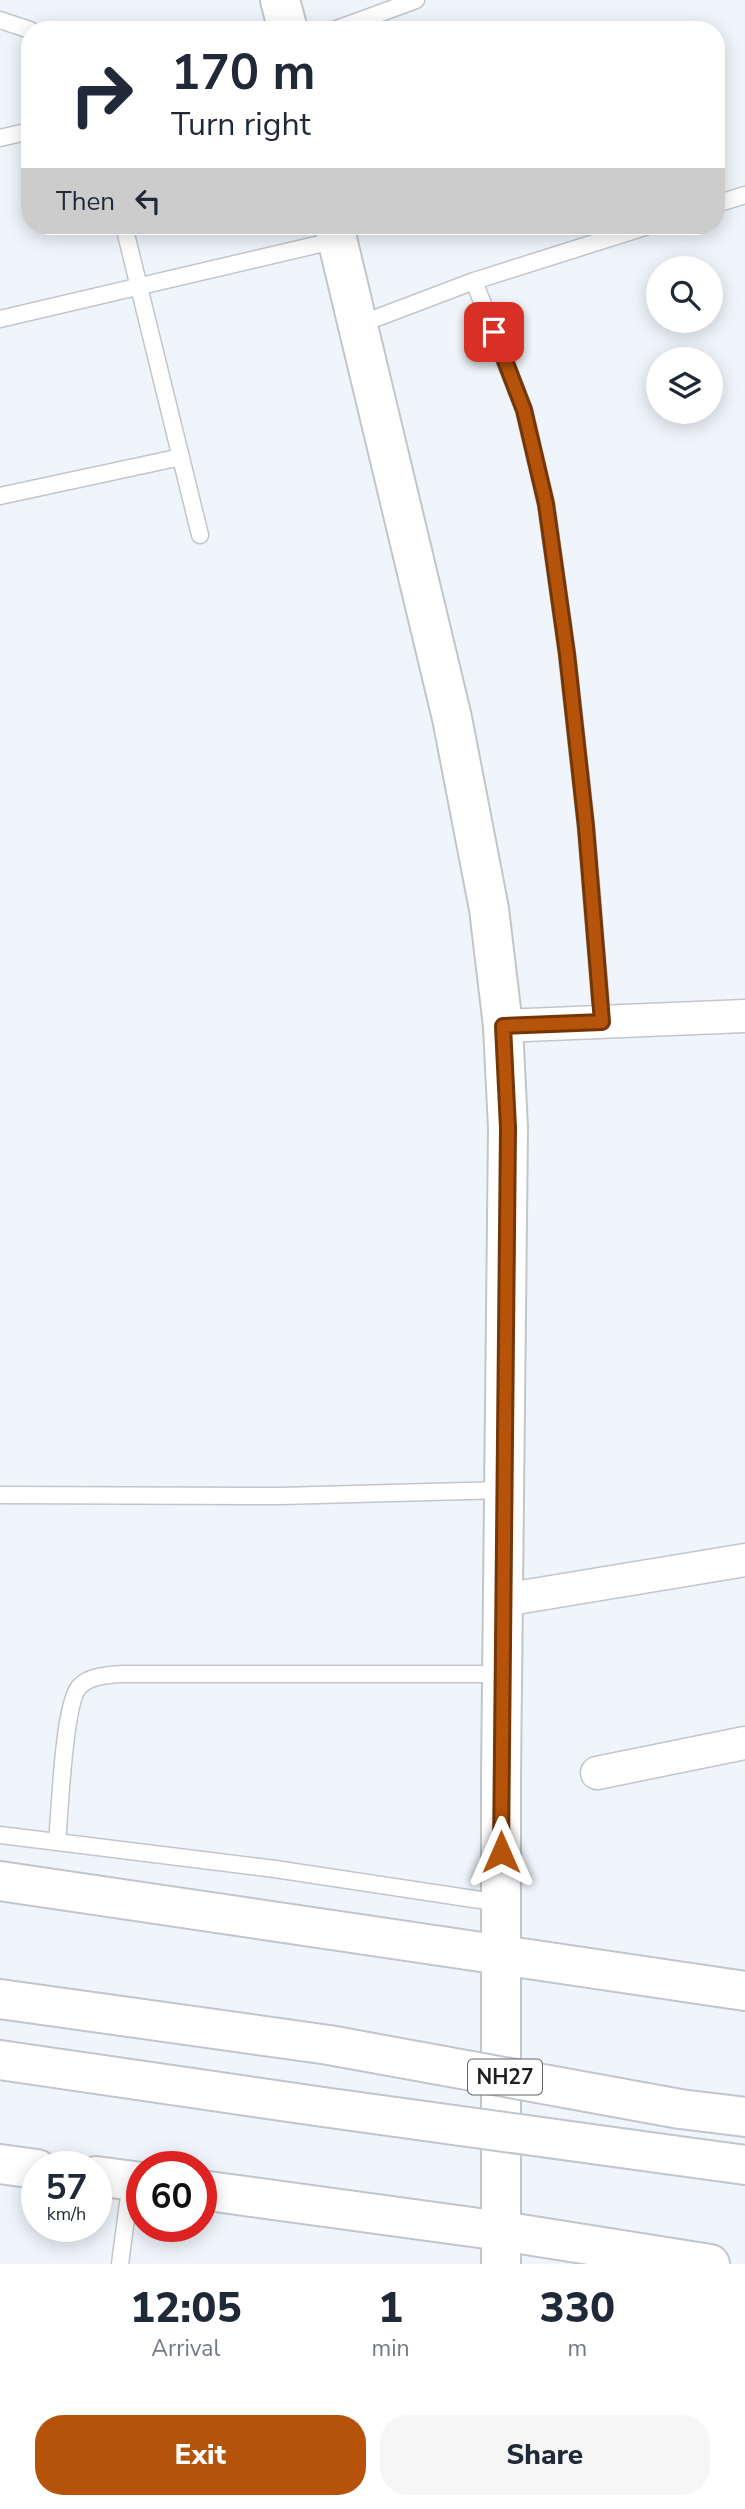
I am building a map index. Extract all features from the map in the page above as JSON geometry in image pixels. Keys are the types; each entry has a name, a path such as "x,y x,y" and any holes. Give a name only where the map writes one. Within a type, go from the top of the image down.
{"main road":[{"path":"280,0 286,21"},
{"path":"336,235 452,718 489,909 503,1026 508,1128 500,1955 501,2247"},
{"path":"0,1881 745,1992"},
{"name":"NH27","path":"0,1999 329,2045 680,2109 745,2118"},
{"name":"NH27","path":"0,2060 745,2165"},
{"path":"0,2164 21,2167"},
{"path":"217,2193 501,2247 710,2264"}],"street":[{"path":"503,1026 745,1016"},
{"path":"503,1600 745,1560"},
{"path":"597,1773 745,1743"}],"lane":[{"path":"359,21 416,0"},
{"path":"0,20 21,27"},
{"path":"0,138 21,133"},
{"path":"725,201 745,195"},
{"path":"126,235 200,535"},
{"path":"0,319 139,286 329,235"},
{"path":"358,325 474,281 620,235"},
{"path":"474,281 524,410 546,504 567,654 586,827 590,1023"},
{"path":"0,496 181,457"},
{"path":"0,1494 280,1496 504,1490"},
{"path":"57,1842 69,1709 79,1686 97,1677 121,1674 502,1674"},
{"path":"0,1835 275,1869 501,1903"},
{"path":"120,2264 123,2180"}],"route":[{"path":"494,332 524,410 546,504 567,654 586,827 602,1022 503,1026 508,1128 501,1852"}]}
